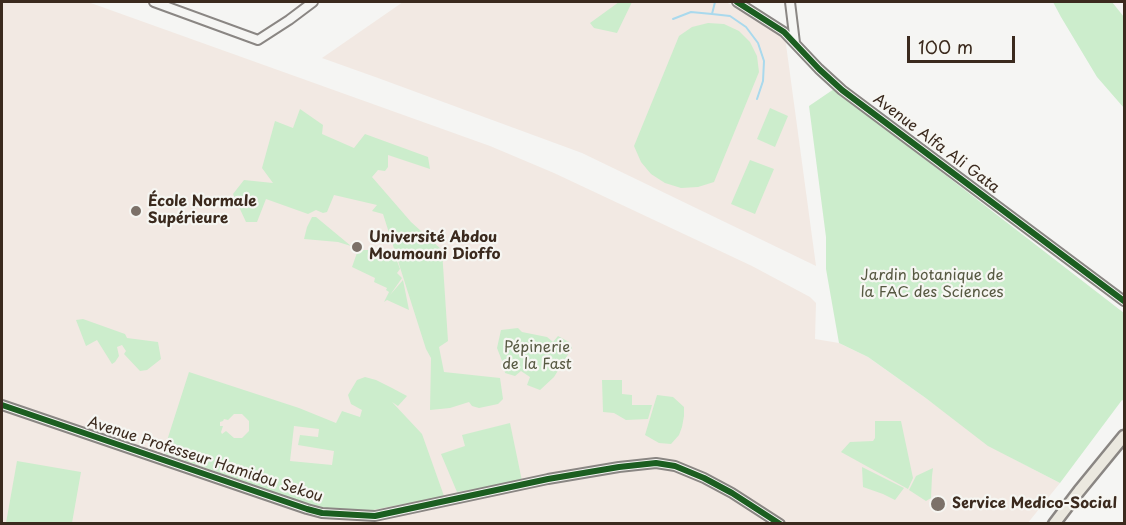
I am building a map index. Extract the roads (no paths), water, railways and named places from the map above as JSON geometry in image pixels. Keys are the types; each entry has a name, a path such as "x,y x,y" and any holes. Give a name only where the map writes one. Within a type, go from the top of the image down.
{"main road":[{"path":"1054,524 1125,436"}],"street":[{"path":"154,2 258,40 289,21 313,2"},
{"path":"179,11 183,2"},
{"name":"Avenue Alfa Ali Gata","path":"737,2 784,32 842,90 1125,301"},
{"path":"790,2 795,43"},
{"name":"Avenue Professeur Hamidou Sekou","path":"2,405 322,513 375,516 548,479 619,466 656,464 675,466 704,478 780,524"}],"waterway":[{"path":"712,14 715,2"},
{"path":"673,19 691,12 712,14 730,16 746,27 758,43 764,61 763,81 757,99"}],"place":[{"name":"École Normale Supérieure","path":"136,211"},
{"name":"Université Abdou Moumouni Dioffo","path":"357,247"},
{"name":"Service Medico-Social","path":"938,504"}],"park label":[{"name":"Jardin botanique de la FAC des Sciences","path":"932,284"},
{"name":"Pépinerie de la Fast","path":"537,356"}]}
